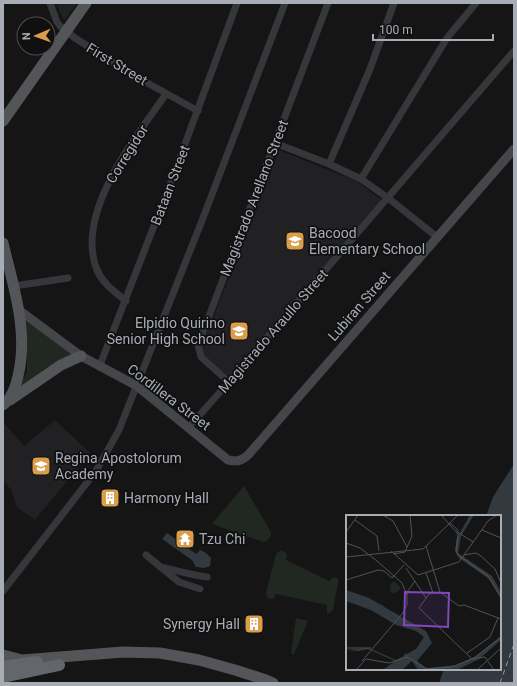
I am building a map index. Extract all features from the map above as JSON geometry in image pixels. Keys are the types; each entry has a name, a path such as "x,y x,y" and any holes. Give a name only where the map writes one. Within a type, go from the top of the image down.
{"highway":[{"path":"3,667 54,662 3,677"}],"main road":[{"path":"3,121 86,3"},
{"name":"Lubiran Street","path":"239,461 244,459 249,454 514,149"},
{"path":"3,243 5,257 14,286 19,310 22,340 21,362 16,383 5,404"},
{"name":"Cordillera Street","path":"19,310 81,356 137,386 228,460 239,461"},
{"path":"5,404 61,365 81,356"},
{"path":"3,652 20,656"},
{"path":"3,655 20,656 123,652 160,653 199,660 273,683"},
{"path":"3,661 20,656"}],"street":[{"name":"First Street","path":"50,3 57,22 66,32 166,94 198,111"},
{"path":"228,3 237,5"},
{"path":"3,591 96,471 119,430 285,3"},
{"name":"Magistrado Arellano Street","path":"230,382 201,357 198,345 328,3"},
{"path":"329,164 370,69 394,3"},
{"path":"361,179 447,38 476,3"},
{"name":"Bataan Street","path":"100,366 126,301 237,5"},
{"name":"Magistrado Araullo Street","path":"188,428 230,382 514,51"},
{"name":"Corregidor","path":"126,301 108,287 97,271 93,250 94,224 106,187 113,173 123,155 166,94"},
{"path":"275,143 329,164 361,179 388,198 437,237"},
{"path":"14,286 68,278"},
{"path":"146,555 179,582 200,589"},
{"path":"160,567 191,575 207,577"}],"shaded area":[{"path":"56,3 77,3 64,21"},
{"name":"Bacood Elementary School","path":"279,150 356,181 382,200 232,379 203,356 201,348"},
{"path":"26,321 29,321 73,353 72,357 19,388 27,371 24,324"},
{"name":"Regina Apostolorum Academy","path":"55,420 90,453 35,520 17,507 11,490 3,479 3,422 24,446"},
{"path":"514,464 514,683 439,683 444,670 501,670 501,515 486,515 493,497"},
{"path":"244,486 271,532 271,536 267,541 263,542 212,524"},
{"path":"167,533 196,554 200,550 206,553 211,558 210,566 204,568 196,567 192,560 162,539"},
{"path":"281,550 286,553 286,560 329,581 334,577 338,579 333,609 331,612 327,614 327,605 276,594 273,599 267,597 266,593 276,554"},
{"path":"296,618 308,621 294,654 291,654"}],"ferry route":[{"path":"500,683 514,644"}],"place":[{"name":"Bacood Elementary School","path":"295,241"},
{"name":"Elpidio Quirino Senior High School","path":"239,331"},
{"name":"Regina Apostolorum Academy","path":"41,466"},
{"name":"Harmony Hall","path":"110,498"},
{"name":"Tzu Chi","path":"185,539"},
{"name":"Synergy Hall","path":"254,624"}]}
